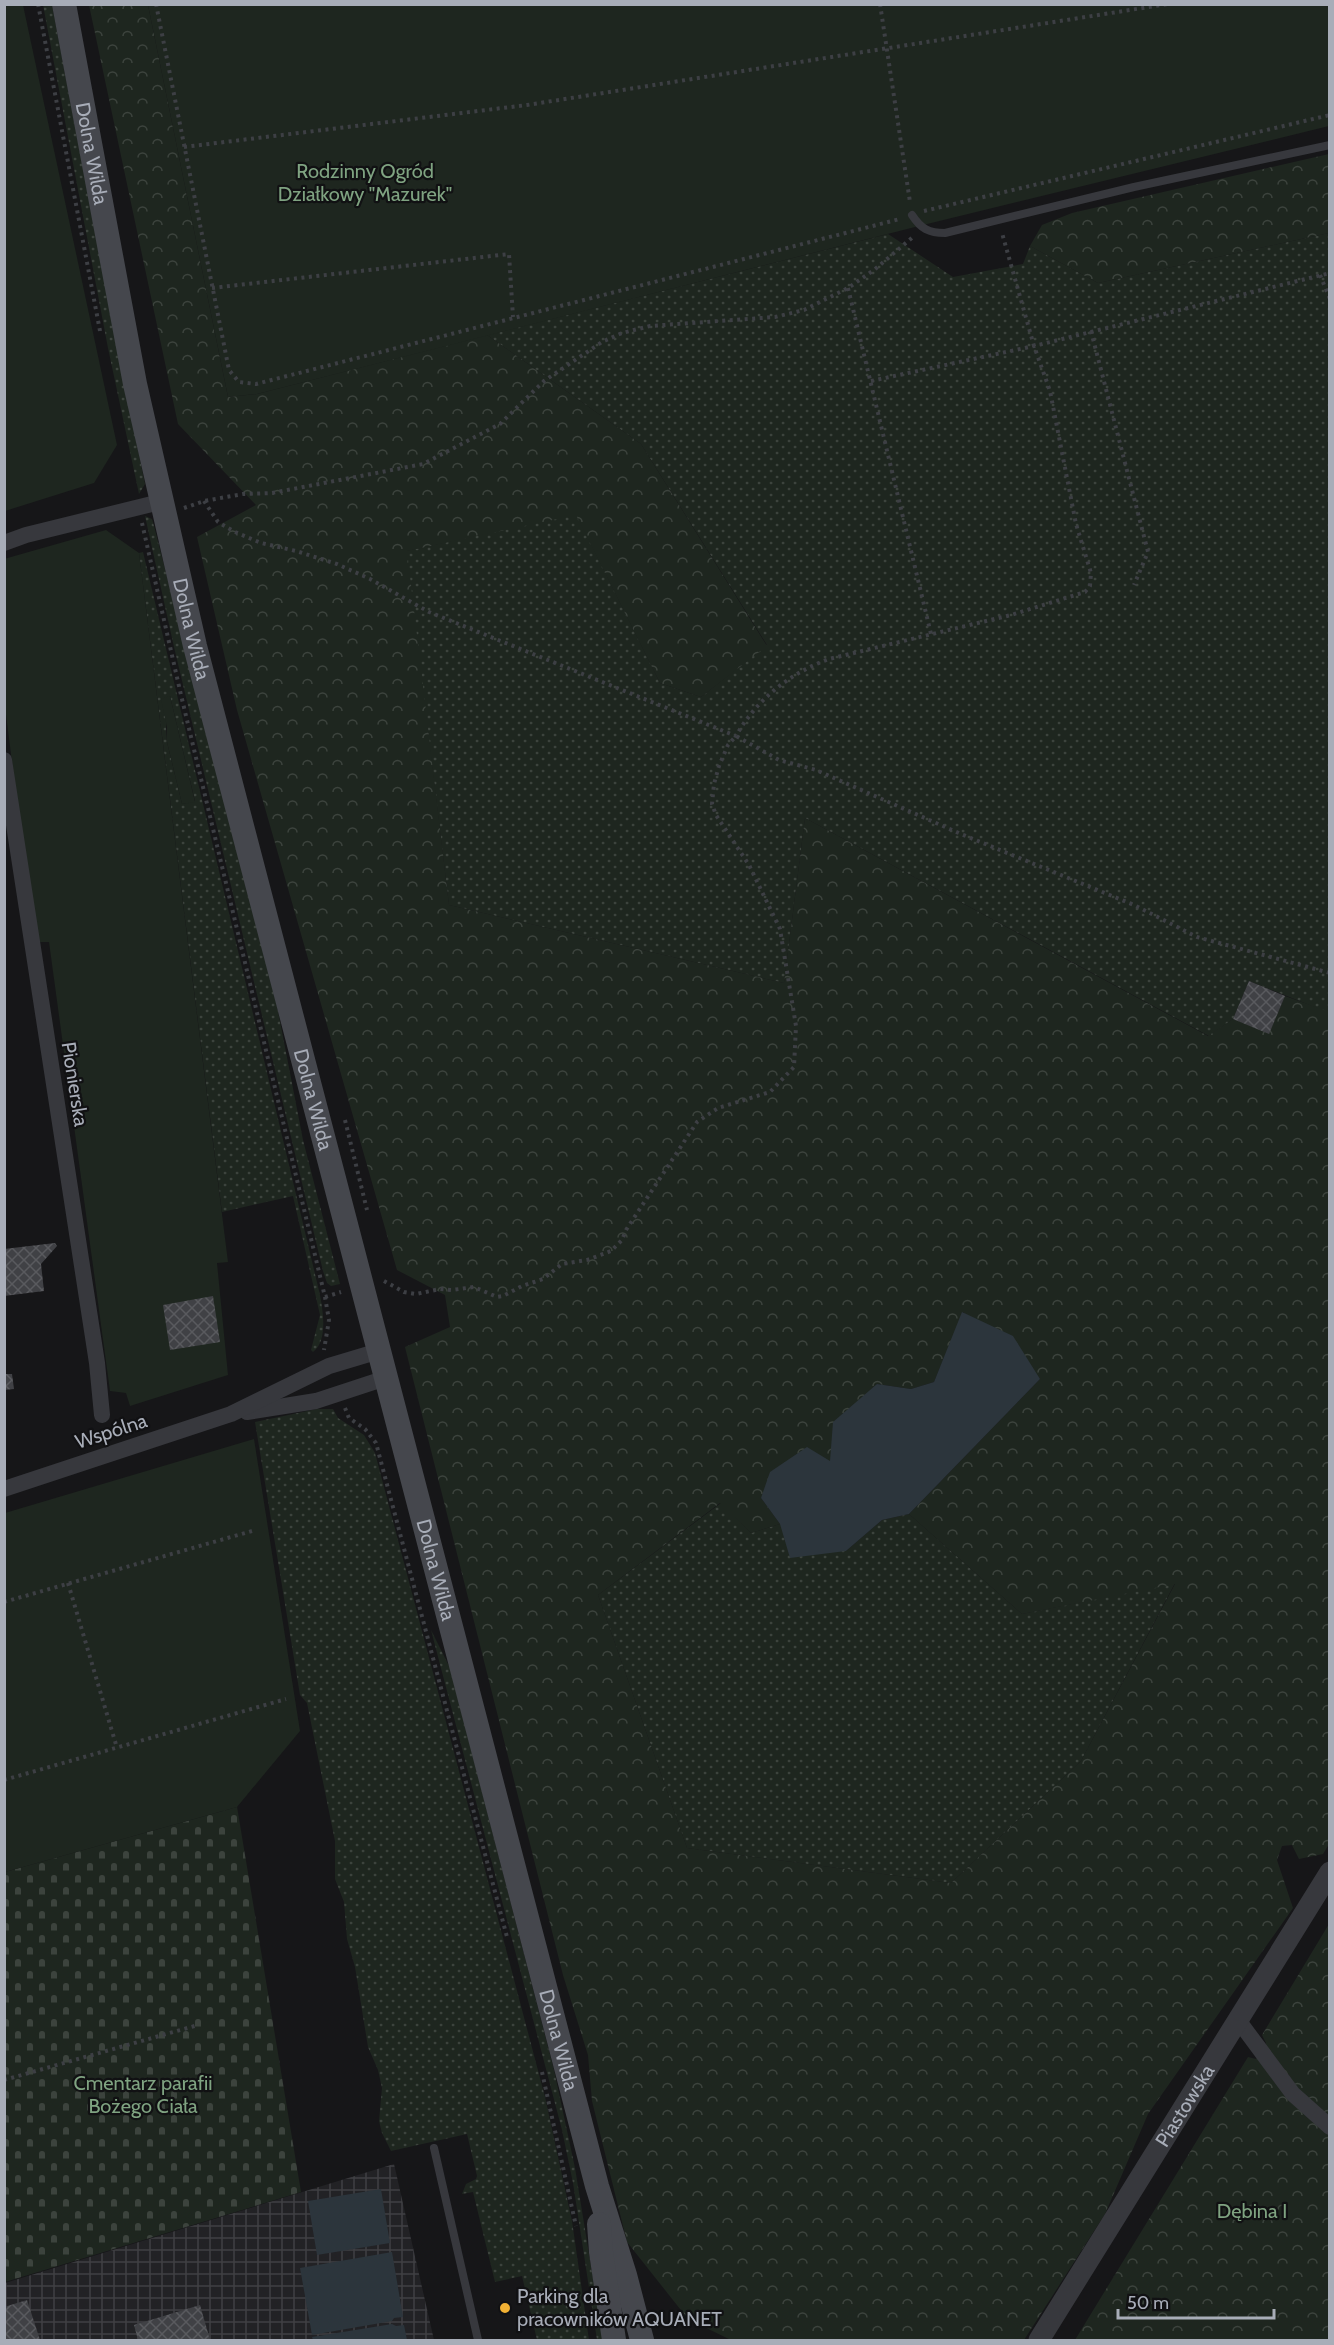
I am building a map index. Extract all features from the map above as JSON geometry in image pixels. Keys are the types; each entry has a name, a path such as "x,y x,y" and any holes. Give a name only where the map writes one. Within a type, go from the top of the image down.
{"main road":[{"name":"Dolna Wilda","path":"64,4 135,384 154,507 195,646 352,1289 379,1351 597,2186 626,2275 642,2340"},
{"name":"Dolna Wilda","path":"597,2186 601,2252 614,2340"}],"street":[{"path":"4,543 26,534 154,507"},
{"name":"Pionierska","path":"4,760 97,1363 102,1415"},
{"name":"Wspólna","path":"4,1489 231,1414 329,1366 379,1351"},
{"name":"Wspólna","path":"231,1414 316,1401 386,1378"},
{"name":"Piastowska","path":"1039,2340 1329,1872"},
{"path":"1238,2020 1293,2094 1329,2127"}],"lane":[{"path":"912,215 920,226 931,233 945,233 1134,187 1329,145"},
{"path":"434,2148 478,2340"}],"path":[{"path":"38,4 102,340"},
{"path":"156,4 229,370 239,382 248,384 256,384 513,318 929,209 1329,115"},
{"path":"880,4 912,215"},
{"path":"184,147 527,105 1168,4"},
{"path":"326,1296 352,1289 375,1287 384,1281 404,1292 416,1294 440,1289 474,1287 497,1297 543,1279 562,1264 587,1260 611,1251 622,1240 697,1122 718,1107 770,1092 795,1067 796,1026 780,929 749,865 716,815 712,804 714,784 728,745 746,718 765,699 791,677 812,665 1064,600 1085,592 1090,586 1091,573 1076,524 1050,391 1034,346 999,220"},
{"path":"329,1366 323,1349 328,1331 326,1296 181,696 154,507 272,492 423,464 500,424 544,381 602,342 622,333 650,326 775,317 804,310 848,288 912,238 920,226"},
{"path":"212,288 509,254 513,318"},
{"path":"871,381 1034,346 1329,273"},
{"path":"1320,275 1329,299"},
{"path":"848,288 931,634"},
{"path":"1091,331 1148,552 1134,585"},
{"path":"204,501 218,522 235,532 261,543 337,564 370,579 429,612 736,736 778,760 816,770 961,834 1134,905 1197,937 1329,973"},
{"path":"339,1393 350,1418 366,1429 376,1443 507,1938"},
{"path":"4,1602 252,1531"},
{"path":"68,1583 117,1748"},
{"path":"4,1780 286,1699"},
{"path":"4,2080 198,2025"},
{"path":"541,2065 577,2235"}],"shaded area":[{"path":"962,1312 1013,1336 1040,1379 909,1514 882,1520 846,1551 790,1558 780,1524 761,1498 770,1472 807,1447 830,1461 833,1422 877,1384 911,1389 934,1382"},
{"path":"394,2164 434,2340 5,2340 5,2283"},
{"path":"381,2189 390,2243 317,2255 308,2201"},
{"path":"392,2252 403,2317 312,2335 300,2268"},
{"path":"392,2324 404,2325 407,2340 313,2340 312,2337"}],"green space":[{"path":"4,5 23,5 117,445 94,483 5,511"},
{"path":"43,5 52,5 145,484 139,494 108,348"},
{"path":"89,5 148,5 228,397 257,394 487,335 641,444 767,646 701,697 660,683 576,515 407,551 449,905 784,983 805,818 1208,1036 1233,1019 1269,1033 1285,996 1327,1011 1329,1008 1329,1844 1323,1854 1299,1859 1292,1845 1282,1846 1277,1860 1293,1908 1148,2114 1105,2214 1024,2340 731,2340 688,2319 627,2242 592,2101 588,2055 563,1975 405,1347 450,1327 445,1295 397,1270 237,710 197,537 256,505 178,424","holes":["963,1312 1040,1379 909,1514 1022,1614 1175,1584 1081,1761 951,1883 687,1848 598,1595 720,1503 751,1533 780,1524 761,1498 830,1461 877,1384 911,1389 934,1382"]},
{"name":"Rodzinny Ogród Działkowy \"Mazurek\"","path":"148,5 1329,5 1329,126 919,226 257,394 228,397"},
{"path":"1329,154 1329,233 1098,283 1030,246 1042,225 1072,213"},
{"path":"1329,233 1329,1008 1327,1012 1249,981 1233,1019 1209,1036 805,818 784,983 449,905 406,551 576,514 660,683 701,697 767,645 641,444 487,335 888,234 953,277 1023,264 1030,246 1098,283"},
{"path":"145,516 152,519 154,526 277,1006 303,1140 340,1284 331,1286 327,1283 323,1271 174,647"},
{"path":"106,530 139,553 228,1262 217,1263 228,1375 130,1406 126,1393 110,1391 49,942 35,942 5,707 4,559"},
{"path":"143,552 320,1295 323,1333 318,1347 313,1352 311,1350 320,1315 293,1196 222,1212 139,553","holes":["170,696 195,801 182,804 167,742 166,728"]},
{"path":"170,696 195,802 182,804 167,742 167,727 161,699"},
{"path":"317,1409 333,1409 338,1418 364,1435 375,1453 545,2097 572,2221 589,2340 537,2340 522,2276 495,2282 473,2192 462,2194 466,2184 476,2179 477,2176 467,2134 391,2151 382,2133 379,2121 382,2088 378,2070 368,2047 355,1967 347,1939 344,1902 335,1879 335,1841 307,1703 300,1695 255,1422"},
{"path":"254,1439 300,1731 237,1807 5,1872 5,1513"},
{"path":"721,1503 751,1533 780,1524 846,1551 882,1520 909,1514 1022,1614 1175,1583 1081,1761 951,1883 687,1848 598,1595"},
{"path":"431,1630 450,1668 554,2070 575,2168 603,2340 597,2340 573,2183 562,2130"},
{"name":"Cmentarz parafii Bożego Ciała","path":"237,1807 301,2192 5,2282 5,1872"},
{"name":"Dębina I","path":"1329,1924 1329,2340 1075,2340 1248,2057 1256,2059 1266,2043 1262,2035"}],"building":[{"path":"1249,981 1285,996 1269,1034 1233,1019"},
{"path":"55,1243 57,1246 41,1264 44,1291 4,1296 4,1249"},
{"path":"213,1296 220,1342 170,1350 163,1305"},
{"path":"4,1374 12,1374 14,1389 4,1390"},
{"path":"27,2300 40,2340 4,2340 4,2307"},
{"path":"200,2305 210,2340 138,2340 134,2325"}],"place":[{"name":"Parking dla pracowników AQUANET","path":"505,2308"}]}
